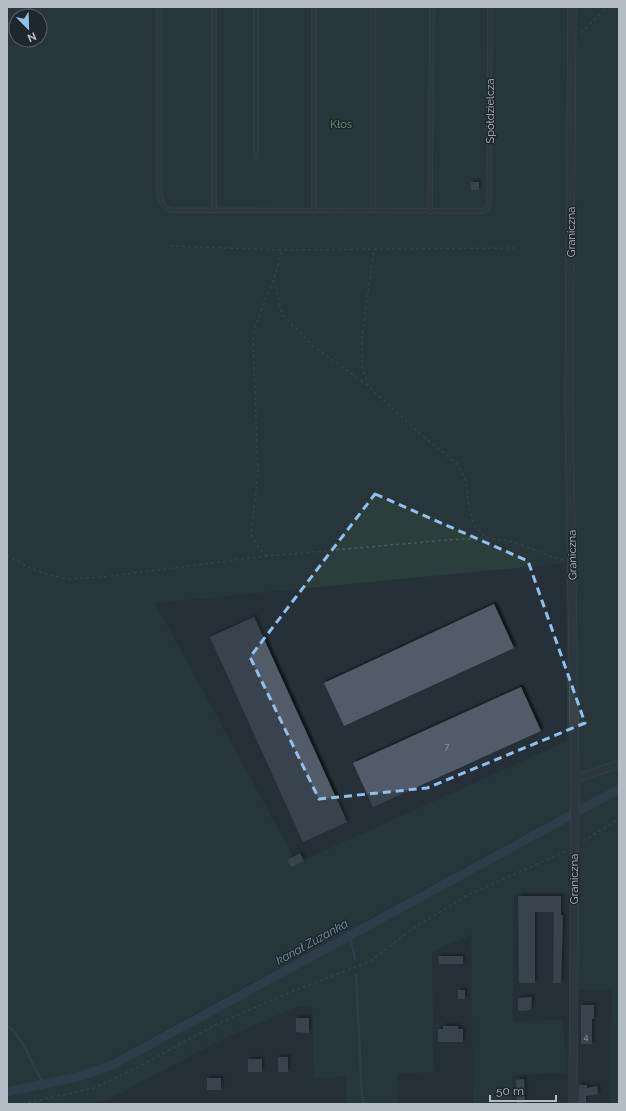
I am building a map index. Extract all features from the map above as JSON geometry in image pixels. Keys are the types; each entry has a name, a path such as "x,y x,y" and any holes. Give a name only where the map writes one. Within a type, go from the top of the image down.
{"street":[{"name":"Graniczna","path":"572,7 569,404 575,779 573,1104"},
{"path":"575,779 619,764"}],"lane":[{"path":"159,7 159,191 161,200 165,207 171,210 373,210 430,212 432,7"},
{"path":"214,7 214,210"},
{"path":"256,7 256,156"},
{"path":"314,7 314,210"},
{"path":"373,7 373,210"},
{"name":"Spółdzielcza","path":"430,212 483,211 487,209 490,202 490,7"}],"path":[{"path":"571,43 607,7"},
{"path":"170,246 282,250 515,248"},
{"path":"267,556 258,546 251,534 258,474 253,336 260,313 274,280 282,250"},
{"path":"368,386 362,365 362,336 374,250"},
{"path":"274,280 282,314 312,345 368,386 418,432 457,464 466,481 469,506 474,525 486,538"},
{"path":"7,555 30,568 48,575 69,579 103,577 267,556 447,540 486,538 512,541 552,557 572,559"},
{"path":"22,1104 94,1088 138,1067 215,1025 288,992 369,962 414,928 466,896 554,857 619,819"}],"highlighted area":[{"path":"375,494 528,561 585,723 427,788 319,799 250,657"}],"green space":[{"name":"Kłos","path":"7,7 619,7 619,1104 610,1104 612,989 576,990 578,850 568,854 568,894 514,894 513,1021 563,1020 566,1073 512,1075 512,1104 473,1104 471,935 432,952 434,1072 397,1074 397,1104 346,1104 346,1076 314,1078 312,1005 294,1008 227,1037 109,1099 89,1104 7,1104 7,1097 79,1080 121,1064 554,826 553,819 99,1066 76,1073 7,1088","holes":["566,563 567,741 297,863 155,603"]}],"building":[{"path":"471,182 479,182 479,190 471,190"},
{"path":"494,604 514,648 344,726 324,683"},
{"path":"254,617 347,822 303,842 210,637"},
{"path":"521,687 541,731 373,807 353,763"},
{"path":"300,853 304,861 291,867 287,860"},
{"path":"518,896 561,896 561,915 563,915 561,983 553,983 554,912 535,912 535,983 519,983"},
{"path":"438,956 463,956 463,964 439,964"},
{"path":"458,990 465,990 465,999 458,999"},
{"path":"532,997 531,1010 518,1011 518,998"},
{"path":"581,1005 594,1005 594,1019 592,1019 592,1044 581,1044"},
{"path":"296,1018 309,1018 309,1033 296,1032"},
{"path":"443,1026 458,1026 458,1029 463,1029 463,1042 438,1042 438,1029 443,1029"},
{"path":"278,1057 288,1057 288,1072 278,1072"},
{"path":"248,1059 262,1059 262,1072 248,1072"},
{"path":"207,1078 221,1078 221,1090 207,1090"},
{"path":"524,1079 525,1104 517,1104 516,1080"},
{"path":"579,1085 587,1085 587,1088 597,1086 598,1094 586,1096 586,1103 578,1104"}],"waterway":[{"name":"kanał Zuzanka","path":"7,1092 81,1076 112,1065 619,789"},
{"path":"350,935 355,959"},
{"path":"356,975 362,1095 364,1104"},
{"path":"7,1026 19,1038 45,1084"}]}
